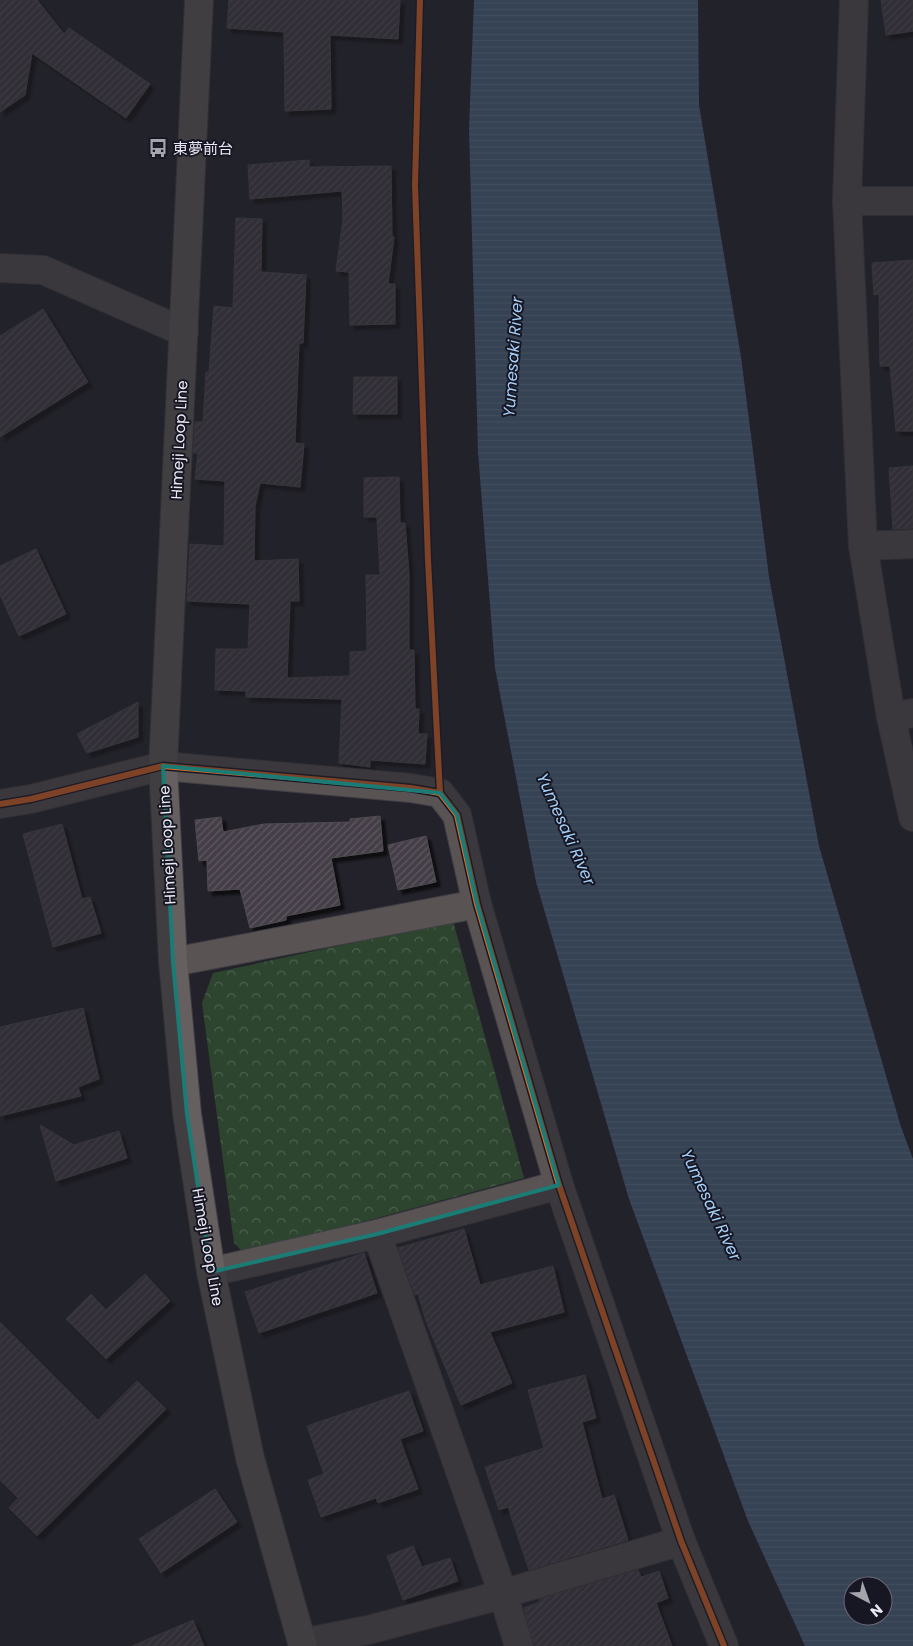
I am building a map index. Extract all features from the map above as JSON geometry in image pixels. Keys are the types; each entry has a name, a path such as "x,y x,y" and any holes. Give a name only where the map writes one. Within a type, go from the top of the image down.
{"main road":[{"name":"Himeji Loop Line","path":"199,0 163,766 173,962 187,1114 211,1272 250,1458 303,1644"}],"street":[{"path":"854,0 847,201 863,546 902,715 913,817"},
{"path":"847,201 913,201"},
{"path":"0,268 43,270 184,332"},
{"path":"863,546 913,544"},
{"path":"0,804 31,799 163,766 411,788 440,793 457,815 477,904 559,1185 681,1541 724,1646"},
{"path":"173,962 477,904"},
{"path":"211,1272 377,1234 559,1185"},
{"path":"377,1234 519,1646"},
{"path":"303,1644 368,1630 502,1594 681,1541"}],"highlighted area":[{"path":"163,766 440,793 457,815 477,904 559,1185 377,1234 211,1272 187,1114 173,962"}],"green space":[{"path":"453,921 524,1178 245,1254 234,1243 202,1003 213,973"}],"water":[{"name":"Yumesaki River","path":"474,0 698,0 699,105 741,357 769,577 819,846 901,1127 913,1159 913,1646 805,1646 748,1521 629,1199 536,882 495,668 478,452 469,129"}],"building":[{"path":"0,0 37,0 64,34 69,28 150,84 126,118 32,53 25,95 0,112"},
{"path":"229,0 400,0 398,39 330,35 331,109 285,111 284,32 227,28"},
{"path":"881,0 913,0 913,31 886,35"},
{"path":"309,160 309,167 391,166 392,236 394,237 388,284 395,284 395,324 350,325 349,272 336,271 343,219 342,191 250,199 248,165"},
{"path":"236,218 262,219 261,272 306,275 303,343 299,343 295,443 304,444 300,487 260,483 255,506 254,561 298,559 299,601 290,601 287,678 350,676 350,652 367,651 366,575 380,575 377,517 364,517 364,478 399,477 400,523 405,523 409,575 409,650 414,650 415,709 419,709 418,734 427,734 425,764 370,760 370,767 339,763 342,699 246,697 246,691 215,690 216,649 248,649 250,604 187,601 190,544 224,546 225,481 195,479 198,453 193,453 195,422 203,422 206,372 209,372 214,306 233,308"},
{"path":"913,260 913,431 896,431 890,366 880,366 879,294 874,295 872,263"},
{"path":"43,309 88,382 0,437 0,336"},
{"path":"354,377 397,377 397,414 353,414"},
{"path":"913,466 913,528 893,529 889,468"},
{"path":"36,549 66,614 19,636 0,595 0,566"},
{"path":"138,702 138,737 87,753 77,734"},
{"path":"380,816 383,851 331,858 340,905 286,916 286,920 250,928 240,889 208,891 207,860 199,861 195,820 221,817 223,832 264,824 350,822 350,819"},
{"path":"62,824 82,899 90,897 101,933 53,947 23,834"},
{"path":"426,836 436,882 398,890 388,845"},
{"path":"83,1008 99,1079 78,1087 81,1096 0,1116 0,1027"},
{"path":"40,1125 74,1145 119,1131 127,1158 56,1181"},
{"path":"464,1229 480,1285 553,1266 564,1312 490,1332 512,1383 461,1405 426,1321 418,1294 415,1295 398,1248"},
{"path":"364,1253 377,1293 259,1333 245,1292"},
{"path":"145,1274 170,1301 106,1359 66,1319 91,1294 106,1310"},
{"path":"0,1322 98,1420 137,1381 166,1409 37,1536 9,1508 18,1498 0,1480"},
{"path":"585,1375 596,1418 582,1422 602,1499 614,1495 628,1540 529,1570 508,1507 499,1510 485,1467 544,1448 528,1390"},
{"path":"409,1391 423,1431 400,1439 418,1489 378,1503 376,1498 321,1517 308,1480 324,1474 307,1426"},
{"path":"215,1489 237,1522 161,1573 139,1539"},
{"path":"413,1546 422,1567 450,1558 458,1581 403,1600 387,1556"},
{"path":"638,1570 641,1577 659,1571 668,1598 656,1603 672,1646 534,1646 524,1608 540,1602 539,1599"},
{"path":"193,1620 204,1646 132,1646"}],"cycle path":[{"path":"420,0 415,185 428,560 440,793"},
{"path":"0,804 31,799 163,766 411,788 440,793 457,815 477,904 559,1185 681,1541 724,1646"}],"place":[{"name":"東夢前台","path":"158,148"}]}
